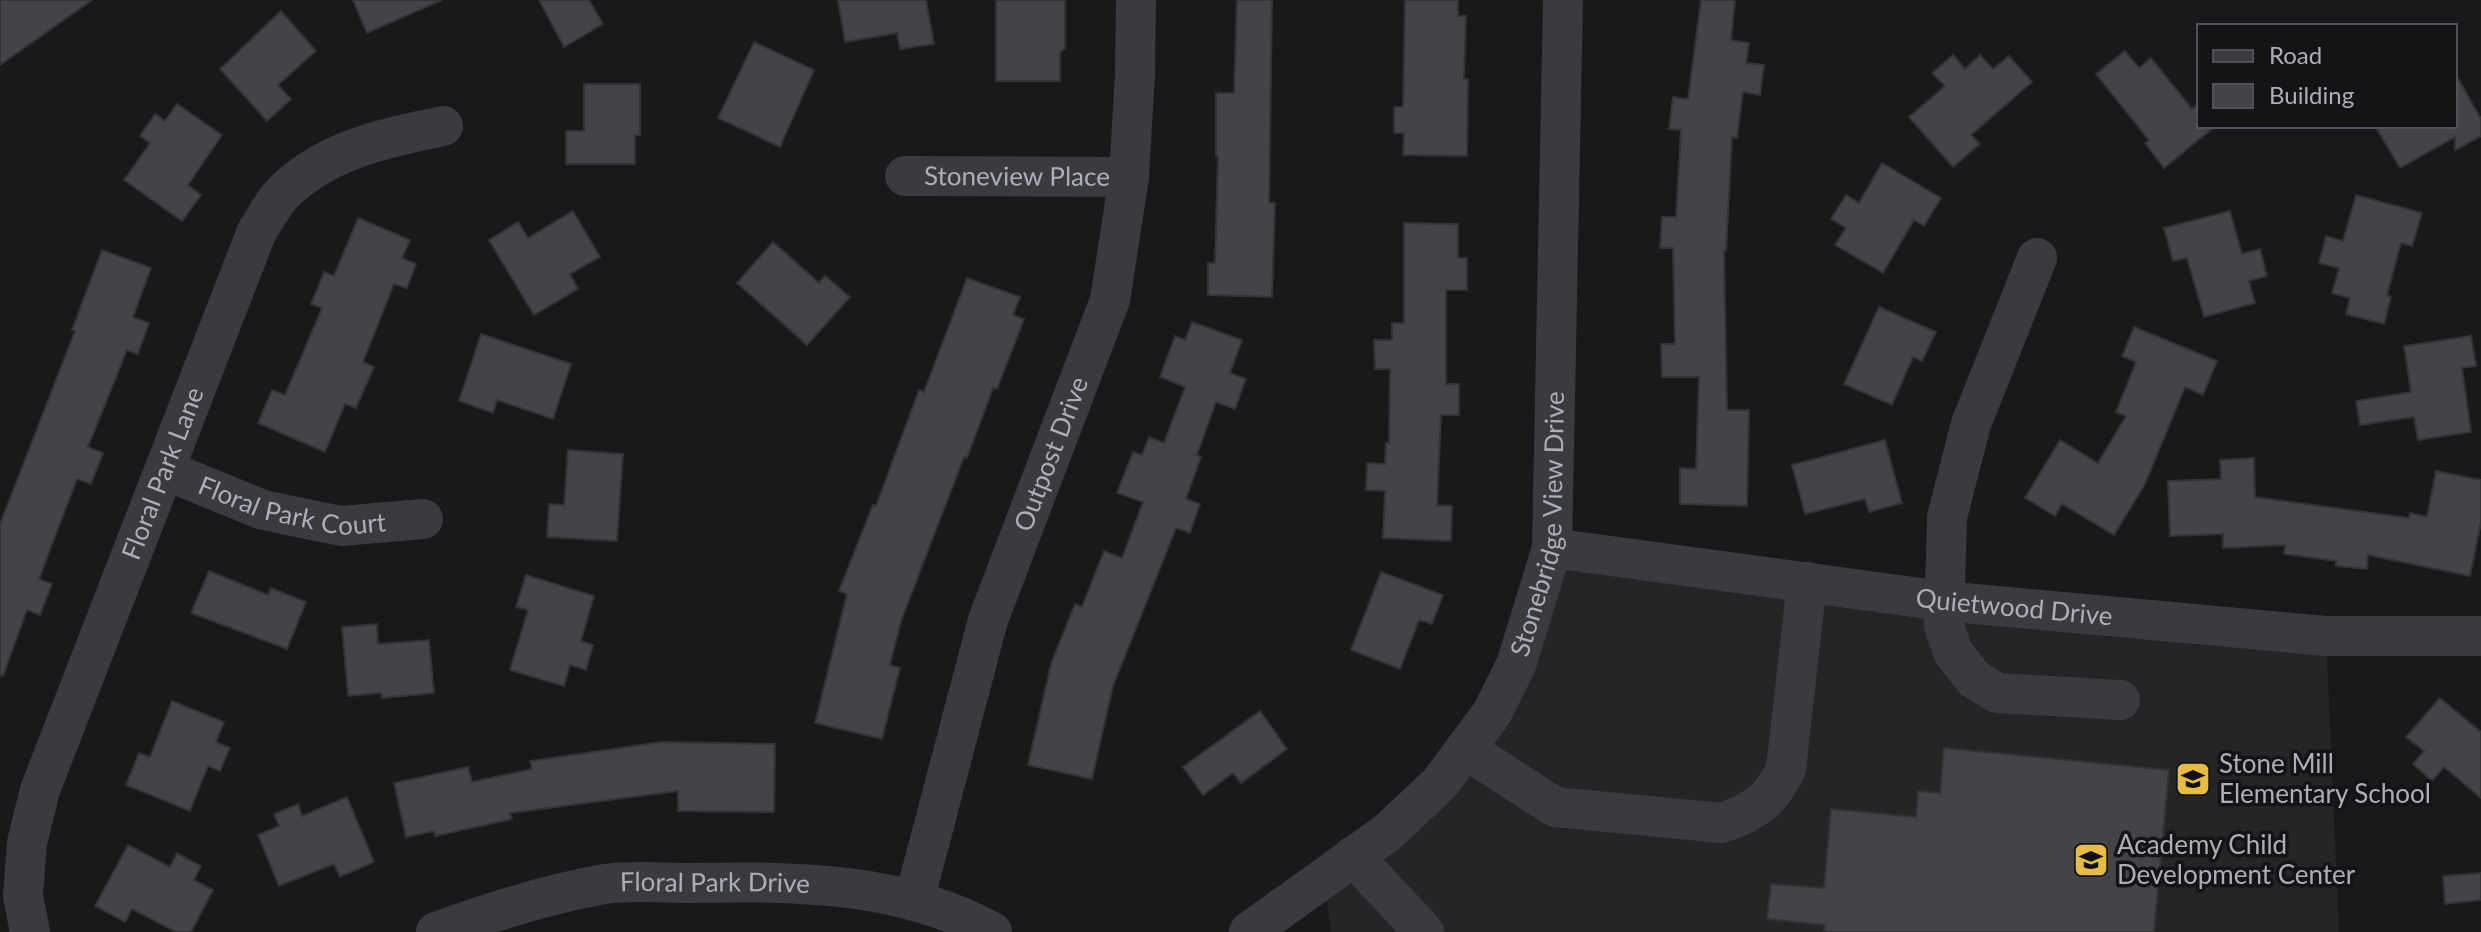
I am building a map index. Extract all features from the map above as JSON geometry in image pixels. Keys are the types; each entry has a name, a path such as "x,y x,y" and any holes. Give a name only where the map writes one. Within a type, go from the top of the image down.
{"street":[{"name":"Outpost Drive","path":"914,901 988,620 1110,300 1129,177 1136,0"},
{"name":"Stonebridge View Drive","path":"1249,932 1388,832 1429,793 1492,713 1516,665 1552,548 1563,0"},
{"name":"Floral Park Lane","path":"30,932 23,896 27,843 40,790 257,231 279,197 309,169 378,139 443,126"},
{"name":"Stoneview Place","path":"905,176 1129,177"},
{"path":"2037,258 1971,424 1947,517 1944,626 1953,652 1974,679 1997,693 2120,700"},
{"name":"Floral Park Court","path":"165,470 263,510 341,526 423,519"},
{"name":"Quietwood Drive","path":"1552,548 1943,601 2326,636 2481,636"},
{"path":"1465,749 1555,807 1722,823 1746,814 1774,792 1786,769 1807,582"},
{"path":"1353,856 1424,932"},
{"name":"Floral Park Drive","path":"436,932 499,909 607,884 714,882 846,886 914,901 970,920 992,932"}],"shaded area":[{"path":"1552,548 2326,636 2339,932 1331,932 1324,878 1440,783"}],"building":[{"path":"0,0 92,0 0,65"},
{"path":"353,0 442,0 367,33"},
{"path":"539,0 589,0 603,24 564,47"},
{"path":"838,0 926,0 934,44 900,49 897,33 845,42"},
{"path":"996,0 1065,0 1065,48 1060,53 1060,81 996,81"},
{"path":"1237,0 1272,0 1269,203 1275,203 1272,297 1208,295 1208,263 1215,263 1216,93 1234,93"},
{"path":"1405,0 1458,0 1458,16 1466,16 1464,79 1468,79 1467,156 1403,155 1404,133 1394,133 1394,107 1403,107"},
{"path":"1701,0 1735,0 1731,40 1749,43 1746,63 1764,65 1760,95 1743,92 1737,138 1732,137 1724,251 1727,410 1749,410 1747,506 1680,504 1680,468 1696,469 1699,377 1662,377 1661,344 1675,344 1673,248 1660,248 1662,217 1676,217 1681,130 1669,129 1673,97 1688,99"},
{"path":"281,11 316,51 278,85 291,99 267,121 220,69"},
{"path":"754,42 814,70 780,147 718,118"},
{"path":"2125,51 2139,68 2151,58 2192,109 2197,107 2197,128 2213,128 2164,168 2145,143 2149,140 2096,74"},
{"path":"1953,55 1965,69 1980,55 1993,69 2009,56 2032,82 1971,135 1980,144 1953,167 1909,117 1945,86 1932,73"},
{"path":"2457,77 2481,119 2481,136 2455,150 2455,137 2400,168 2376,128 2457,128"},
{"path":"584,84 640,84 640,135 635,135 635,164 566,164 566,131 584,131"},
{"path":"177,104 222,135 188,185 201,195 182,221 124,180 150,143 140,136 155,114 165,121"},
{"path":"1882,163 1941,198 1924,226 1914,220 1883,273 1835,245 1846,228 1831,219 1846,195 1859,203"},
{"path":"2356,195 2422,213 2412,246 2401,243 2387,295 2391,297 2384,324 2346,314 2350,298 2332,293 2339,268 2319,263 2326,236 2343,241"},
{"path":"573,211 600,257 570,274 578,289 534,315 489,240 518,222 528,238"},
{"path":"2230,211 2242,254 2260,249 2267,276 2249,281 2255,303 2204,317 2187,258 2173,261 2164,228"},
{"path":"358,218 410,240 402,258 416,264 407,288 394,284 363,362 374,367 356,408 345,404 325,452 258,423 272,390 285,395 322,308 311,304 324,272 334,276"},
{"path":"1404,223 1458,224 1458,258 1467,258 1467,290 1446,290 1446,384 1459,384 1459,415 1441,415 1437,505 1452,506 1451,541 1383,538 1385,491 1366,490 1367,463 1385,464 1386,443 1389,443 1390,369 1375,369 1374,340 1392,340 1392,323 1404,323"},
{"path":"773,242 819,283 825,276 850,297 807,345 737,283"},
{"path":"102,250 151,268 133,317 149,323 138,354 127,350 88,447 103,453 91,484 77,479 39,579 52,584 40,615 27,610 3,676 0,675 0,524 75,331 72,330"},
{"path":"967,278 1020,297 1013,315 1024,319 997,389 993,388 967,458 964,457 901,621 890,665 900,668 882,739 815,723 847,594 839,591 873,505 876,506 919,390 924,392"},
{"path":"1879,307 1936,332 1922,361 1913,357 1892,405 1844,384"},
{"path":"1192,322 1242,340 1230,373 1246,379 1235,409 1216,402 1197,455 1201,457 1186,499 1200,504 1190,533 1176,528 1113,686 1092,779 1028,765 1051,664 1075,604 1082,607 1104,551 1122,558 1143,502 1117,493 1133,452 1142,455 1149,437 1164,443 1185,387 1160,377 1175,336 1185,340"},
{"path":"2134,327 2217,361 2203,395 2185,387 2145,484 2114,535 2062,504 2055,516 2025,498 2060,440 2098,463 2126,416 2116,412 2136,362 2122,356"},
{"path":"481,334 571,364 553,419 497,400 493,413 459,401"},
{"path":"2471,336 2476,366 2462,368 2471,432 2418,440 2414,417 2360,425 2356,401 2411,392 2404,346"},
{"path":"1885,440 1902,503 1869,512 1865,499 1805,514 1792,465"},
{"path":"568,450 623,454 617,541 547,537 549,504 564,505"},
{"path":"2254,458 2255,497 2409,518 2410,513 2427,517 2436,471 2481,480 2481,522 2470,576 2368,555 2367,569 2336,566 2336,561 2284,554 2285,545 2223,548 2223,534 2170,536 2168,481 2221,479 2220,460"},
{"path":"209,571 268,595 271,588 306,602 287,649 191,613"},
{"path":"1381,572 1443,595 1432,624 1419,620 1400,669 1351,650"},
{"path":"526,575 594,596 581,641 593,645 586,670 570,665 564,686 510,670 528,610 516,607"},
{"path":"377,624 378,644 429,640 434,693 382,698 381,693 348,696 342,627"},
{"path":"2440,698 2481,732 2481,798 2444,767 2432,781 2413,764 2424,751 2406,737"},
{"path":"172,701 224,722 216,742 230,748 220,771 208,766 190,811 126,785 139,753 150,757"},
{"path":"1260,711 1287,749 1241,783 1233,773 1203,795 1183,767"},
{"path":"661,742 775,744 774,812 678,811 678,791 510,813 512,819 435,836 434,831 406,837 394,783 468,767 472,782 532,769 530,761"},
{"path":"1944,748 2169,770 2154,932 1824,932 1825,925 1767,919 1771,884 1824,888 1831,809 1916,817 1918,791 1940,793"},
{"path":"347,797 374,862 340,877 334,864 279,886 258,835 279,826 274,814 298,804 302,816"},
{"path":"128,845 170,867 177,853 201,866 194,880 213,890 191,932 176,932 132,909 125,922 95,906"},
{"path":"2481,873 2481,900 2445,904 2443,876"}],"place":[{"name":"Stone Mill Elementary School","path":"2193,779"},
{"name":"Academy Child Development Center","path":"2091,860"}]}
